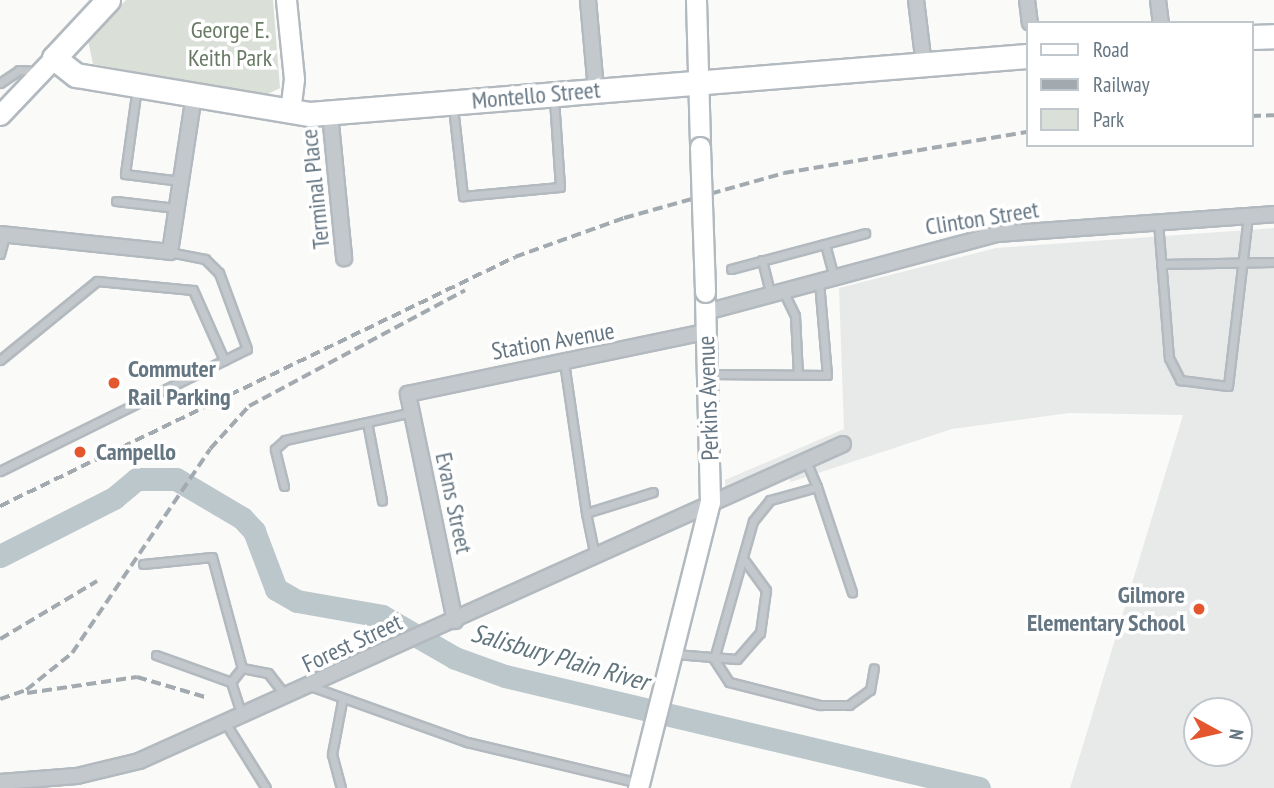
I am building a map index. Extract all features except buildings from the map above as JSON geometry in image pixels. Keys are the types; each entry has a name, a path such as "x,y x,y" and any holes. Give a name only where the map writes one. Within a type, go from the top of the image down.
{"main road":[{"path":"48,65 100,3"},
{"path":"1253,37 1274,36"},
{"name":"Montello Street","path":"48,65 76,75 194,96 290,111 330,114 554,93 1026,56"}],"street":[{"path":"286,0 294,79 290,111"},
{"path":"588,0 596,90"},
{"name":"Perkins Avenue","path":"639,785 675,654 710,502 696,0"},
{"path":"916,0 924,65"},
{"path":"1027,0 1030,21"},
{"path":"1158,0 1161,21"},
{"path":"1,113 48,65"},
{"path":"2,234 170,252 194,96"},
{"name":"Terminal Place","path":"330,114 344,258"},
{"name":"Clinton Street","path":"705,302 777,295 834,277 997,234 1274,214"},
{"name":"Station Avenue","path":"408,394 706,332"},
{"name":"Evans Street","path":"408,394 455,621"},
{"name":"Forest Street","path":"0,782 77,776 139,761 313,687 710,502 843,444"}],"lane":[{"path":"0,83 19,70 48,65"},
{"path":"137,86 125,174 181,181"},
{"path":"453,103 463,196 560,187 554,93"},
{"path":"116,201 177,208"},
{"path":"1158,222 1169,358 1180,380 1228,386 1248,215"},
{"path":"731,269 865,233"},
{"path":"0,254 2,234"},
{"path":"825,244 834,277"},
{"path":"0,471 247,348 231,295 205,259 170,252"},
{"path":"1161,264 1242,259 1274,262"},
{"path":"762,260 777,295 794,316 798,375"},
{"path":"0,360 97,281 193,290 224,360"},
{"path":"708,374 827,375 819,282"},
{"path":"565,362 586,513 595,556"},
{"path":"284,486 275,449 285,440 412,412"},
{"path":"367,422 382,501"},
{"path":"806,460 852,592"},
{"path":"817,487 770,500 753,521 714,659 729,682 820,705 849,705 870,690 874,668"},
{"path":"586,513 653,492"},
{"path":"143,564 212,557 242,668"},
{"path":"675,654 737,659 760,633 766,590 743,558"},
{"path":"156,655 231,682"},
{"path":"231,682 242,668"},
{"path":"242,668 268,673 288,698"},
{"path":"231,682 242,717"},
{"path":"313,687 342,701 467,742 639,785"},
{"path":"341,788 332,754 342,701"},
{"path":"226,724 266,788"}],"shaded area":[{"name":"Gilmore Elementary School","path":"1274,228 1274,788 1070,788 1183,415 1069,413 952,429 791,482 788,477 726,506 725,480 844,429 839,288 996,248"}],"green space":[{"name":"George E. Keith Park","path":"126,0 273,0 280,88 266,95 93,64 88,40"}],"waterway":[{"name":"Salisbury Plain River","path":"0,556 114,498 137,479 176,479 242,518 254,531 276,589 297,601 382,616 455,658 505,676 979,788"}],"railway":[{"path":"1253,116 1274,115"},
{"path":"0,506 515,257 624,218 784,173 1026,132"},
{"path":"0,699 26,690 72,653 210,449 249,406 465,290"},
{"path":"0,639 97,581"},
{"path":"27,693 137,677 205,697"}],"place":[{"name":"Commuter Rail Parking","path":"114,383"},
{"name":"Campello","path":"80,452"},
{"name":"Gilmore Elementary School","path":"1199,609"}]}
